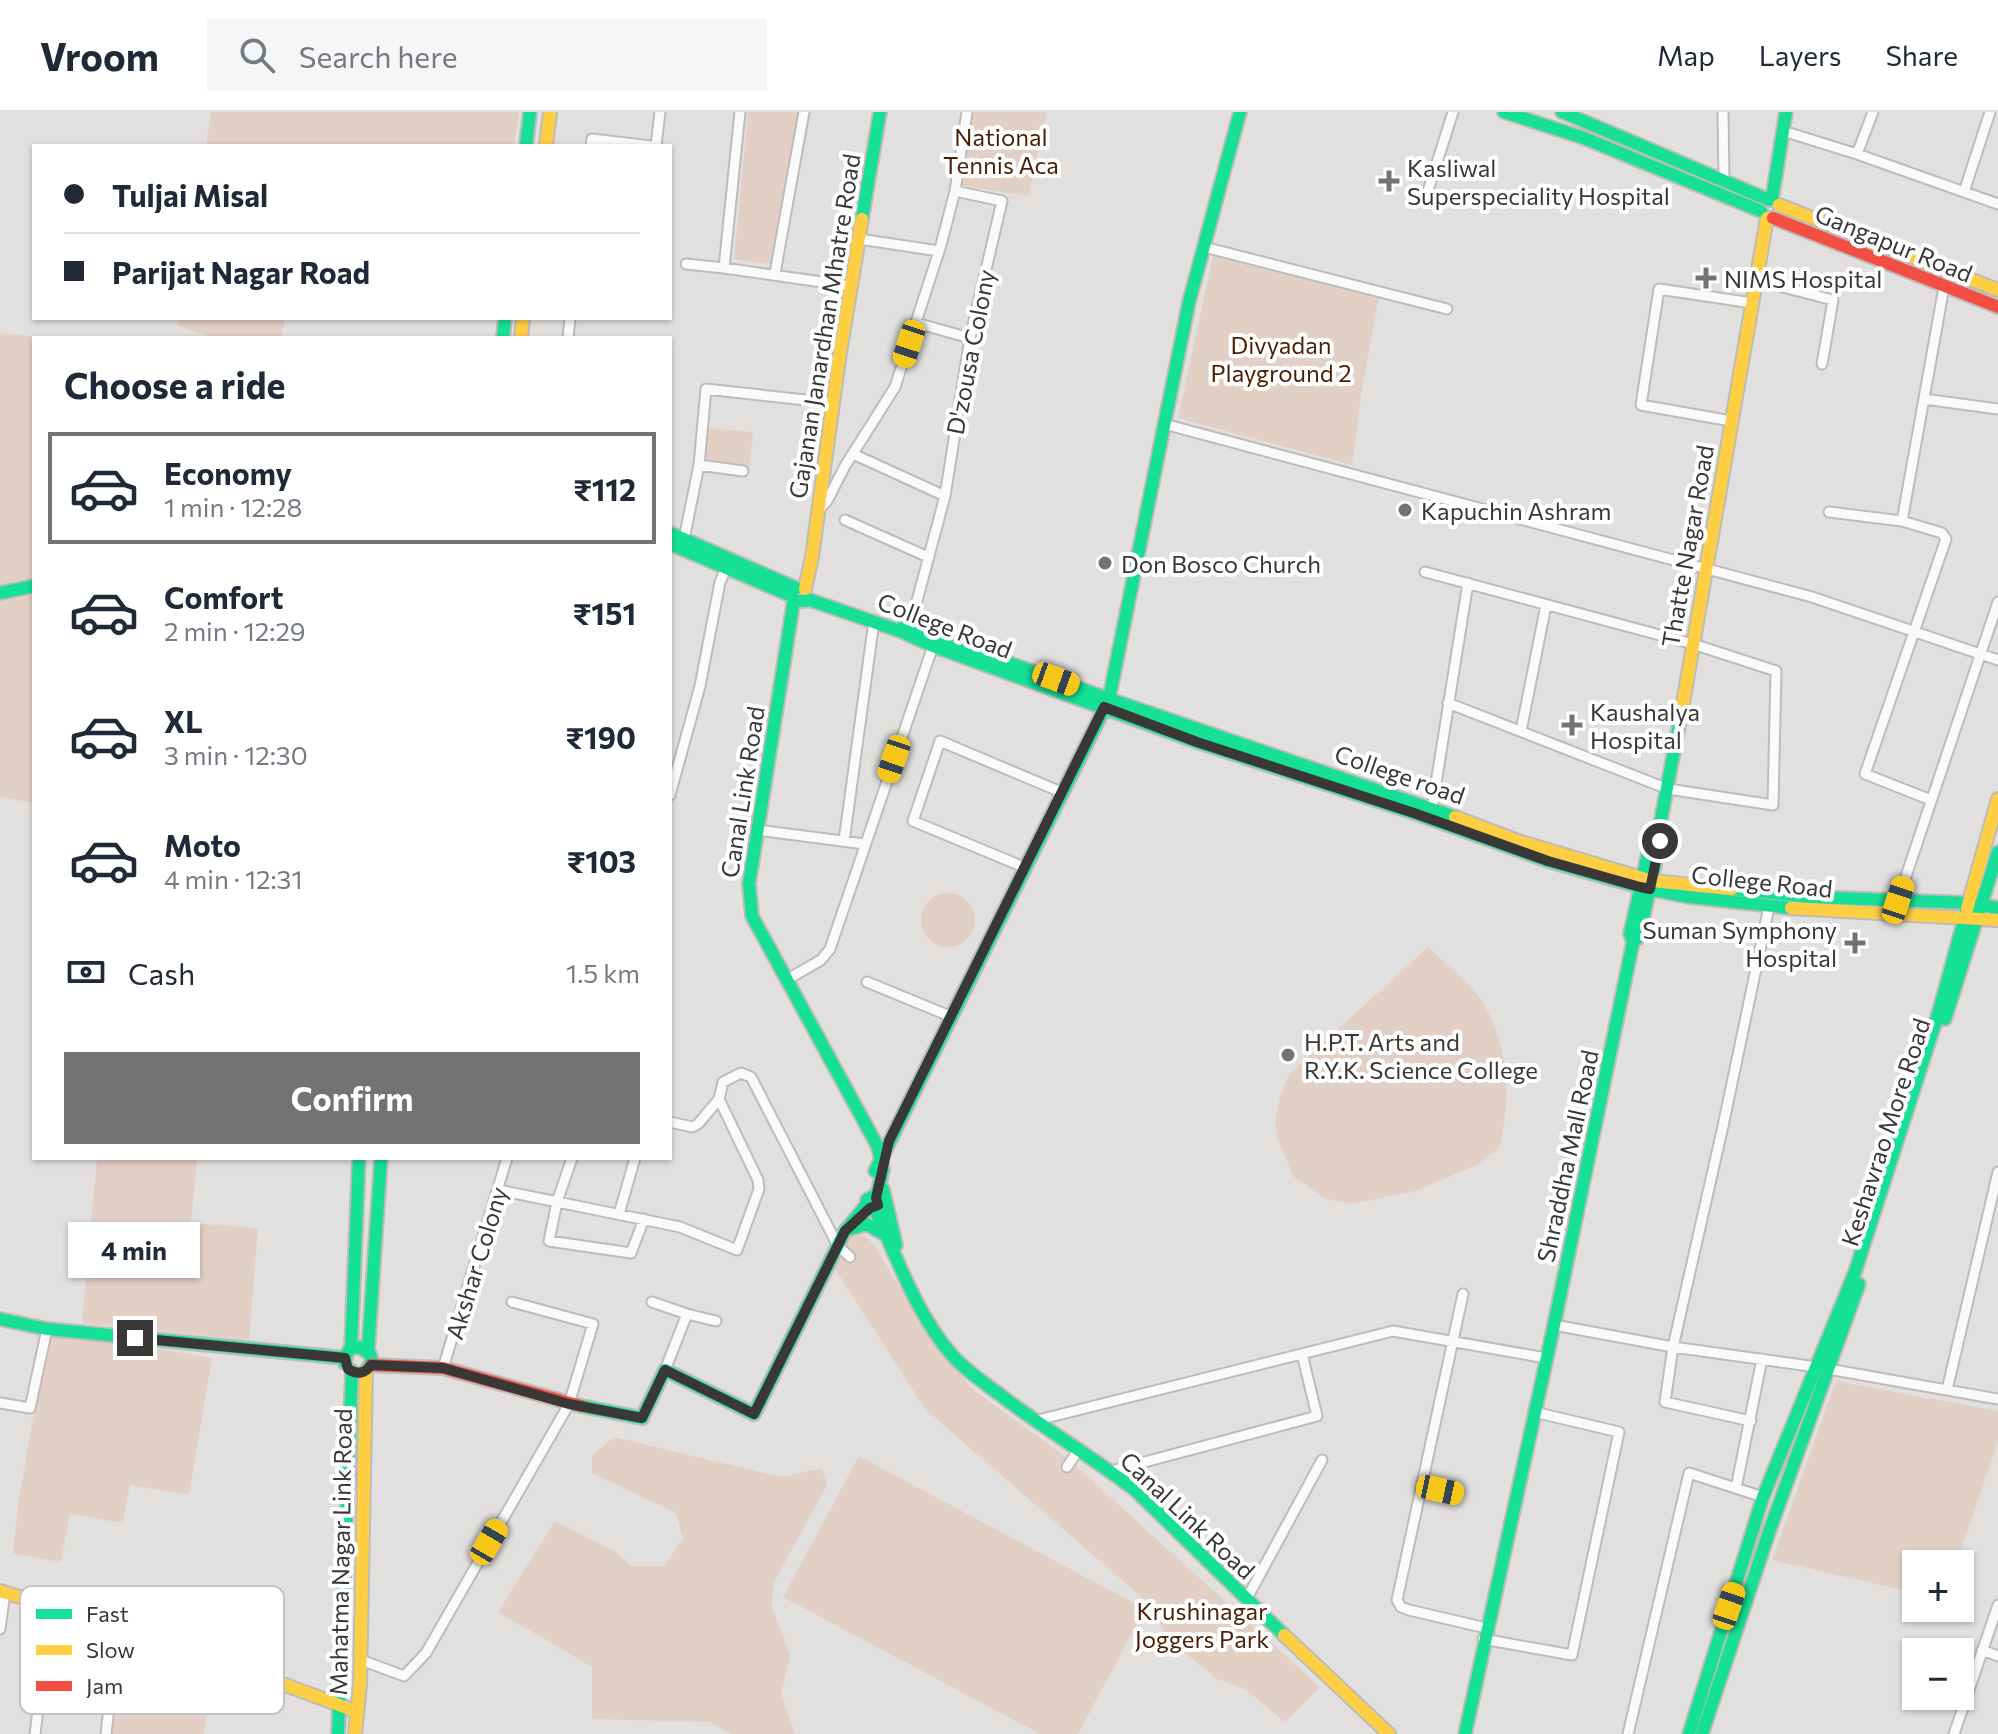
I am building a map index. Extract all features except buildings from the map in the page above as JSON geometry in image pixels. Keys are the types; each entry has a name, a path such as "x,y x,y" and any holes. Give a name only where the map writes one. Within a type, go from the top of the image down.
{"street":[{"path":"526,144 530,112"},
{"path":"546,144 550,112"},
{"path":"653,144 660,112"},
{"path":"724,268 740,112"},
{"path":"775,273 804,112"},
{"name":"Gajanan Janardhan Mhatre Road","path":"799,594 812,557 850,286 880,112"},
{"path":"817,513 895,387 955,191 967,112"},
{"path":"665,1370 754,1414 838,1246 873,1203 889,1141 1106,703 1189,302 1240,112"},
{"path":"1427,194 1453,112"},
{"name":"Gangapur Road","path":"1504,112 1584,138 1998,290"},
{"name":"Gangapur Road","path":"1562,112 1724,180 1770,208 1944,287 1998,307"},
{"path":"1723,112 1724,180"},
{"name":"Thatte Nagar Road","path":"1646,884 1651,840 1659,830 1668,789 1786,112"},
{"path":"1857,154 1873,112"},
{"path":"1964,192 1990,112"},
{"path":"1783,131 1998,204"},
{"path":"591,144 592,139 636,144"},
{"name":"D'zousa Colony","path":"910,627 945,496 970,338 1002,201 955,191"},
{"path":"859,239 939,251"},
{"path":"1204,247 1447,309"},
{"path":"686,264 775,273 850,286"},
{"path":"1756,280 1833,300 1822,364"},
{"path":"1902,521 1944,287"},
{"path":"1731,421 1641,405 1659,289 1752,303"},
{"path":"916,323 970,338"},
{"path":"684,539 699,465 706,389 833,403"},
{"path":"1924,399 1998,409"},
{"path":"1164,424 1705,571 1812,597 1998,660"},
{"path":"853,454 945,496"},
{"path":"699,465 743,471"},
{"path":"1829,512 1902,521 1942,533 1946,539 1865,774 1931,800"},
{"path":"845,520 928,557"},
{"name":"College road","path":"672,534 799,594 910,627 1106,703 1432,808 1646,884 1808,903 1898,900 1973,911 1998,908"},
{"name":"College Road","path":"672,545 726,569 874,621 933,646 1106,703 1197,742 1414,813 1548,861 1646,884 1769,907 1808,903 1973,911 1998,920"},
{"path":"672,788 700,686 720,582 726,569"},
{"path":"1425,572 1693,644 1776,671 1773,805 1668,789 1448,703"},
{"path":"1432,808 1468,583"},
{"path":"0,593 32,586"},
{"name":"Canal Link Road","path":"799,594 789,630 748,902 752,916 878,1147 891,1237 921,1308 951,1354 970,1372 1034,1421 1135,1490 1246,1600 1389,1734"},
{"path":"1898,900 1998,602"},
{"path":"1521,731 1546,605"},
{"path":"844,841 874,621"},
{"path":"788,979 821,960 830,949 933,646"},
{"path":"1026,868 913,821 940,741 1061,792"},
{"path":"1973,911 1998,799"},
{"path":"757,830 865,844"},
{"path":"1973,911 1998,852"},
{"name":"Shraddha Mall Road","path":"1546,1358 1633,942 1639,937 1646,884"},
{"path":"1751,1421 1665,1402 1673,1347 1769,907"},
{"name":"Keshavrao More Road","path":"1823,1368 1973,911"},
{"path":"867,982 952,1017"},
{"path":"672,1122 692,1127 698,1124 719,1099 723,1082 741,1073 751,1077 838,1246 850,1257"},
{"path":"499,1190 680,1227 737,1250 759,1189 758,1180 719,1099"},
{"path":"359,1160 346,1365 352,1371 368,1368 443,1368 569,1404 642,1418 687,1314"},
{"path":"368,1368 381,1160"},
{"name":"Akshar Colony","path":"443,1368 506,1160"},
{"path":"571,1160 557,1202 549,1241 631,1253 644,1219"},
{"path":"619,1214 634,1160"},
{"path":"1947,1390 1998,1172"},
{"name":"Canal Link Road","path":"873,1203 891,1237"},
{"path":"850,1228 872,1225 891,1237"},
{"path":"1463,1294 1397,1600 1401,1607 1485,1634 1572,1655 1619,1432 1534,1412"},
{"path":"361,1660 404,1676 426,1653 569,1404 593,1324 512,1302"},
{"path":"652,1302 716,1321"},
{"path":"0,1319 47,1329 348,1353 360,1347 368,1351"},
{"path":"1554,1325 1998,1399"},
{"path":"0,1403 30,1408 47,1329"},
{"path":"1034,1421 1393,1331 1546,1358 1465,1734"},
{"path":"1111,1471 1317,1416 1302,1354"},
{"path":"1736,1488 1762,1359"},
{"name":"Mahatma Nagar Link Road","path":"355,1734 361,1660 368,1368"},
{"path":"1689,1734 1763,1497 1823,1368"},
{"path":"1702,1734 1823,1368"},
{"name":"Mahatma Nagar Link Road","path":"338,1734 352,1371"},
{"path":"1067,1467 1079,1449"},
{"path":"1246,1600 1322,1460"},
{"path":"1628,1734 1689,1473 1763,1497"},
{"path":"1422,1486 1457,1494"},
{"path":"0,1629 2,1592"},
{"path":"1954,1734 1998,1605"},
{"path":"1982,1650 1998,1656"},
{"path":"284,1683 357,1712"},
{"path":"35,1734 38,1714"},
{"path":"106,1734 108,1714"}],"green space":[{"path":"211,112 519,112 514,144 206,144"},
{"path":"748,112 800,112 770,264 734,259"},
{"name":"National Tennis Aca","path":"969,112 1047,112 1028,196 958,185"},
{"name":"Divyadan Playground 2","path":"1213,256 1380,293 1363,382 1352,465 1178,418"},
{"path":"178,320 285,320 281,336 207,336 177,325"},
{"path":"0,333 32,337 32,803 0,797"},
{"path":"707,428 753,432 749,468 704,461"},
{"path":"948,893 967,901 975,920 967,939 948,947 929,939 921,920 929,901"},
{"path":"1428,947 1469,985 1493,1021 1500,1041 1506,1084 1499,1148 1477,1165 1415,1191 1351,1204 1324,1198 1293,1176 1278,1139 1275,1121 1289,1074"},
{"path":"97,1160 197,1160 191,1223 258,1228 249,1340 82,1323"},
{"name":"Krushinagar Joggers Park","path":"865,1235 875,1246 914,1311 970,1387 1067,1458 1320,1687 1285,1722 1245,1689 1217,1679 1171,1642 1147,1602 925,1409 835,1269 850,1237"},
{"path":"48,1330 212,1358 189,1495 130,1485 123,1523 70,1514 61,1562 13,1554 18,1505"},
{"path":"1836,1381 1998,1411 1998,1442 1961,1550 1902,1550 1902,1590 1772,1560"},
{"path":"614,1437 781,1477 822,1468 827,1485 773,1584 772,1606 790,1655 781,1695 795,1734 731,1734 710,1722 592,1719 592,1667 498,1612 555,1521 616,1552 631,1566 664,1566 683,1539 676,1513 592,1473 592,1456"},
{"path":"859,1456 1145,1609 1078,1734 1040,1734 783,1597"},
{"path":"113,1714 207,1714 204,1734 110,1734"}],"traffic: fast":[{"path":"526,144 530,112"},
{"path":"862,219 880,112"},
{"path":"875,1171 1109,699 1189,302 1240,112"},
{"path":"1504,112 1584,138 1761,211"},
{"path":"1562,112 1769,200"},
{"path":"1772,199 1786,112"},
{"path":"503,336 505,320"},
{"path":"672,534 796,588"},
{"path":"672,545 792,596"},
{"path":"0,593 32,586"},
{"path":"794,599 749,884 752,916 878,1147 883,1170 876,1198"},
{"path":"802,601 810,600 900,631 933,646 1197,742 1414,813 1548,861 1640,887 1689,897 1791,908"},
{"path":"904,625 1109,699 1455,817"},
{"path":"1465,1734 1633,942 1639,937 1660,841 1659,830 1682,709"},
{"path":"1633,942 1630,934 1651,840 1659,830"},
{"path":"1945,1019 1998,852"},
{"path":"1732,889 1809,897 1970,903 1998,908"},
{"path":"1689,1734 1763,1497 1855,1272 1939,1011 1967,909"},
{"path":"345,1363 351,1348 359,1160"},
{"path":"368,1351 381,1160"},
{"path":"883,1189 896,1245"},
{"path":"874,1208 878,1201 872,1197 867,1200 868,1206 874,1208 918,1303 939,1339 957,1360 974,1376 1135,1490 1284,1635"},
{"path":"581,1406 642,1418 665,1370 754,1414 845,1231 867,1204"},
{"path":"847,1230 866,1224 884,1234"},
{"path":"1702,1734 1770,1529 1859,1284"},
{"path":"0,1319 47,1329 345,1358"},
{"path":"351,1348 360,1347 370,1354 372,1361 366,1371"},
{"path":"338,1734 352,1371"}],"traffic: slow":[{"path":"546,144 550,112"},
{"path":"1779,205 1998,290"},
{"path":"1682,709 1767,218"},
{"path":"805,589 862,219"},
{"path":"521,336 523,320"},
{"path":"1967,909 1998,799"},
{"path":"1455,817 1518,841 1652,881 1732,889"},
{"path":"1791,908 1998,920"},
{"path":"355,1734 360,1685 366,1371"},
{"path":"0,1591 20,1597"},
{"path":"1284,1635 1389,1734"},
{"path":"284,1685 357,1712"}],"traffic: jam":[{"path":"1773,218 1998,307"},
{"path":"371,1365 443,1368 581,1406"}],"place":[{"name":"Kasliwal Superspeciality Hospital","path":"1389,181"},
{"name":"NIMS Hospital","path":"1706,278"},
{"name":"Kapuchin Ashram","path":"1405,510"},
{"name":"Don Bosco Church","path":"1105,563"},
{"name":"Kaushalya Hospital","path":"1572,725"},
{"name":"Suman Symphony Hospital","path":"1855,943"},
{"name":"H.P.T. Arts and R.Y.K. Science College","path":"1288,1055"}],"route":[{"path":"135,1338 345,1358 348,1369 355,1373 366,1371 371,1365 443,1368 569,1404 642,1418 665,1370 754,1414 845,1231 870,1208 878,1205 876,1198 889,1141 1104,707 1197,742 1414,813 1548,861 1640,887 1650,889 1660,841"}]}
